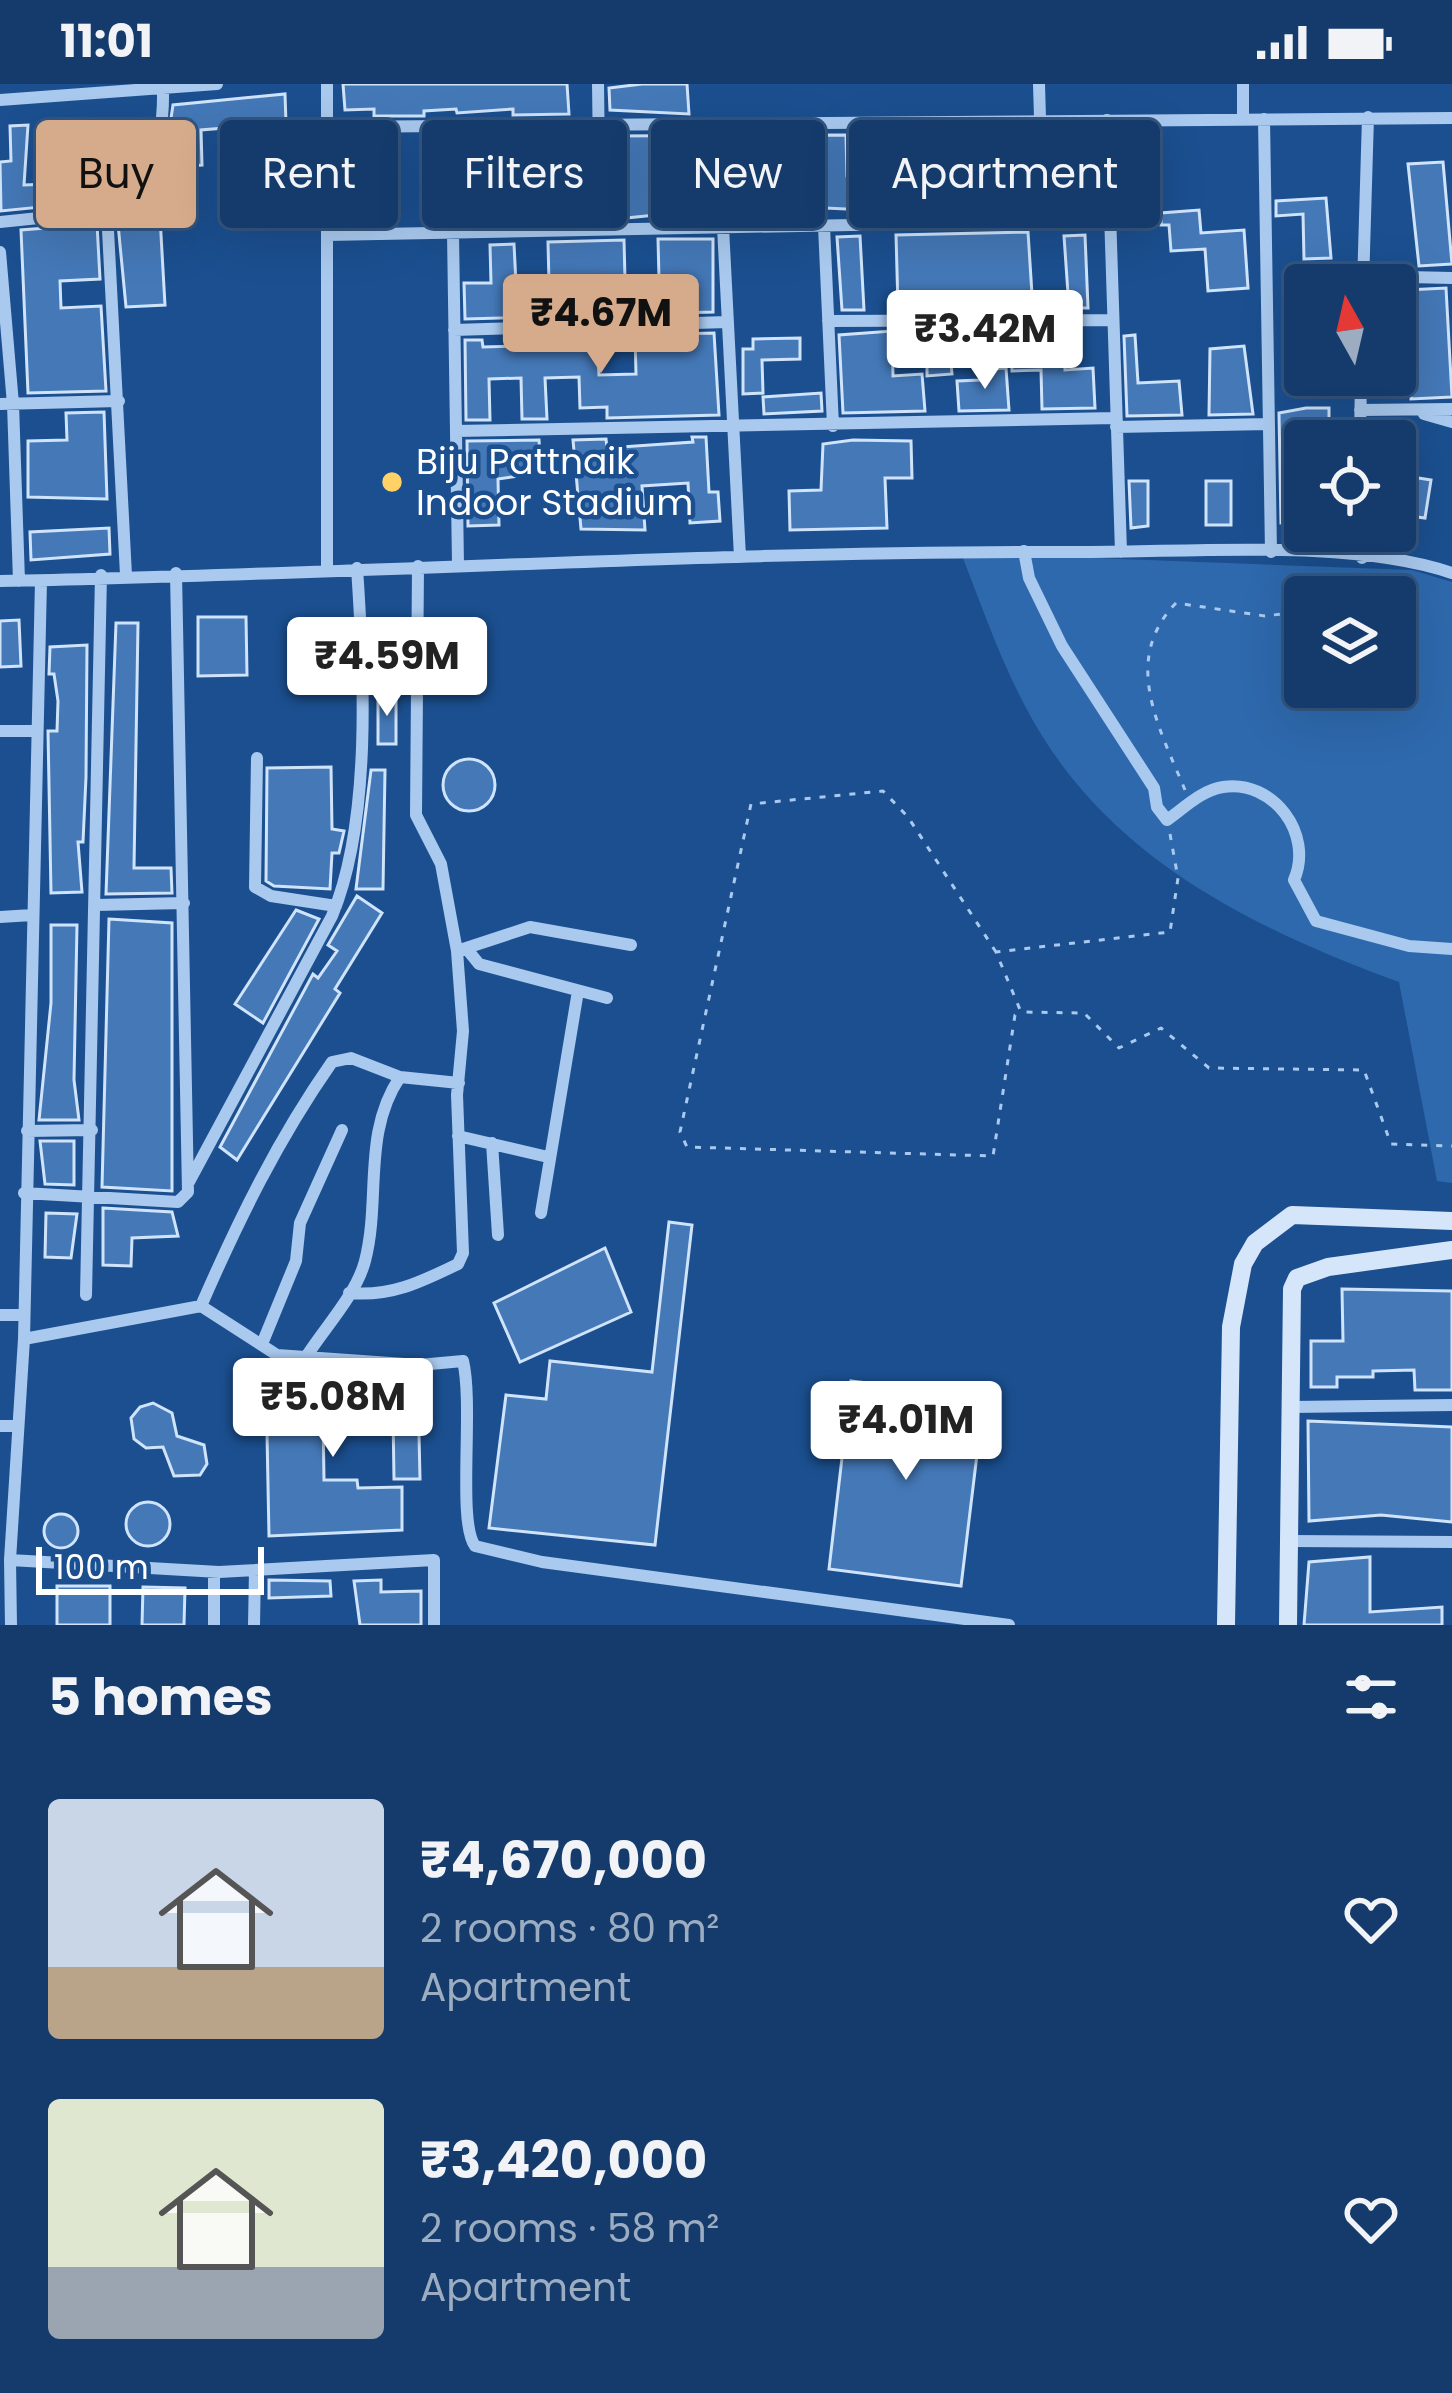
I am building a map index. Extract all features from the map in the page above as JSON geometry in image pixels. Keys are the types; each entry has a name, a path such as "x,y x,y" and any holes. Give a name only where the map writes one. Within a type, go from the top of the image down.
{"street":[{"path":"0,100 70,90 217,84"},
{"path":"326,84 326,120"},
{"path":"598,84 598,120"},
{"path":"1039,84 1039,120"},
{"path":"1243,84 1244,118"},
{"path":"161,120 163,89"},
{"path":"1264,118 1271,552"},
{"path":"1364,264 1368,118"},
{"path":"1107,120 1452,118"},
{"path":"627,124 849,122"},
{"path":"0,222 36,218"},
{"path":"108,228 126,574"},
{"path":"327,228 327,569"},
{"path":"327,236 682,228"},
{"path":"723,228 740,557"},
{"path":"824,228 833,426"},
{"path":"1108,228 1121,552"},
{"path":"453,233 458,565"},
{"path":"0,252 19,581"},
{"path":"1416,279 1452,278"},
{"path":"828,321 1111,320"},
{"path":"454,330 728,322"},
{"path":"1360,396 1360,420"},
{"path":"7,404 119,400"},
{"path":"1406,409 1452,422"},
{"path":"1360,410 1452,409"},
{"path":"456,431 1268,424"},
{"path":"0,581 1024,551 1271,552 1362,558 1452,573"},
{"path":"1024,551 1029,578 1062,646 1154,788 1167,820 1228,786 1267,794 1290,821 1300,867 1294,880 1316,921 1409,946 1452,949"},
{"path":"1362,552 1362,558"},
{"path":"350,1293 374,1295 408,1288 462,1258 458,1136 464,1031 462,950 441,864 416,815 418,566"},
{"path":"188,1183 336,906 346,877 364,703 357,568"},
{"path":"24,1193 89,1201 185,1200 176,573"},
{"path":"86,1295 101,575"},
{"path":"11,1625 10,1560 24,1339 40,581"},
{"path":"0,731 35,731"},
{"path":"257,758 254,887 271,896 336,906"},
{"path":"96,905 184,903"},
{"path":"0,917 32,915"},
{"path":"462,950 530,927 631,945"},
{"path":"462,950 479,964 607,998"},
{"path":"541,1213 578,991"},
{"path":"201,1306 224,1246 292,1122 332,1062 351,1058 400,1078 459,1083"},
{"path":"305,1357 350,1293 366,1258 373,1157 387,1101 400,1078"},
{"path":"27,1131 92,1130"},
{"path":"262,1344 296,1262 300,1223 342,1130"},
{"path":"458,1136 548,1156"},
{"path":"492,1143 498,1234"},
{"path":"1226,1625 1231,1327 1236,1283 1249,1253 1274,1226 1292,1215 1452,1221"},
{"path":"1288,1625 1292,1289 1297,1278 1328,1267 1452,1250"},
{"path":"24,1339 201,1306 277,1354 419,1365 464,1361 471,1408 467,1531 475,1546 1009,1625"},
{"path":"0,1315 24,1315"},
{"path":"1291,1407 1452,1405"},
{"path":"0,1426 18,1426"},
{"path":"1289,1540 1452,1542"},
{"path":"10,1560 214,1572 434,1560 434,1625"},
{"path":"254,1625 255,1570"},
{"path":"214,1572 214,1625"}],"path":[{"path":"1360,576 1362,558"},
{"path":"1191,803 1165,741 1147,675 1152,628 1176,603 1265,616 1284,613"},
{"path":"1022,1012 996,952 908,817 883,791 751,803 680,1132 686,1147 993,1156 1015,1015 1084,1013 1119,1048 1161,1028 1209,1068 1364,1070 1391,1144 1452,1146"},
{"path":"996,952 1171,932 1178,878 1167,820"}],"shaded area":[{"path":"961,553 1412,570 1452,582 1452,1183 1437,1181 1399,982 1235,910 1138,844 1095,804 1057,758 999,650"}],"building":[{"path":"343,84 567,84 569,114 513,115 513,109 457,113 456,109 424,111 424,116 374,116 374,109 345,110"},
{"path":"687,84 689,114 610,110 609,88"},
{"path":"285,94 286,120 220,120 220,128 201,130 202,165 196,165 196,120 171,120 173,105"},
{"path":"28,125 24,185 36,185 36,208 1,211 0,162 11,161 10,126"},
{"path":"825,135 846,135 849,209 825,208"},
{"path":"627,136 651,136 651,216 627,218"},
{"path":"1443,162 1452,264 1419,266 1408,164"},
{"path":"1326,198 1331,258 1304,259 1303,214 1276,216 1276,201"},
{"path":"1199,210 1201,233 1244,230 1248,288 1208,291 1205,249 1171,251 1169,225 1161,225 1161,213"},
{"path":"97,228 100,279 60,281 61,308 101,306 106,391 28,393 21,230"},
{"path":"118,228 161,228 165,305 126,307"},
{"path":"1028,232 1033,310 898,307 896,235"},
{"path":"1085,235 1088,308 1069,308 1064,236"},
{"path":"860,236 864,310 842,310 837,237"},
{"path":"658,239 713,239 713,312 465,319 464,283 491,283 490,245 514,244 516,284 549,283 548,242 624,240 625,279 659,278"},
{"path":"1446,288 1452,397 1411,399 1416,396 1416,290"},
{"path":"892,331 893,376 922,374 925,411 843,413 839,335"},
{"path":"927,331 971,331 972,353 950,354 952,374 927,376"},
{"path":"1064,331 1065,370 1093,368 1095,408 1042,409 1041,370 1012,371 1011,335"},
{"path":"714,333 719,415 607,418 607,407 580,408 579,377 545,378 547,419 522,419 521,378 489,379 490,420 466,420 465,340 482,340 483,347 522,346 522,339 596,336 599,375 636,374 635,335"},
{"path":"1135,335 1138,383 1179,381 1182,415 1127,416 1124,336"},
{"path":"800,338 800,359 762,360 763,393 743,394 743,349 753,349 753,339"},
{"path":"1244,346 1253,414 1209,415 1210,349"},
{"path":"1006,368 1009,410 959,411 957,381 980,380 979,370"},
{"path":"821,393 822,411 764,414 763,397"},
{"path":"1329,408 1329,420 1284,420 1281,523 1279,413"},
{"path":"104,412 107,499 28,497 28,441 67,440 66,413"},
{"path":"692,437 706,437 709,492 718,492 720,521 690,523 688,483 642,486 645,530 581,529 573,440 606,439 607,448 693,442"},
{"path":"539,440 541,473 498,479 499,525 468,526 467,441"},
{"path":"911,441 912,478 885,478 887,528 790,530 789,491 821,490 823,444"},
{"path":"1416,478 1431,480 1425,518 1416,517"},
{"path":"1129,481 1148,481 1148,526 1131,528"},
{"path":"1206,481 1231,481 1231,525 1206,525"},
{"path":"109,528 110,554 31,560 30,532"},
{"path":"198,617 246,617 247,675 198,676"},
{"path":"19,620 21,666 0,667 0,621"},
{"path":"116,623 138,623 134,868 171,868 172,893 106,894"},
{"path":"87,645 86,777 83,842 78,842 82,892 51,893 48,731 57,731 58,701 54,674 49,674 50,647"},
{"path":"378,694 396,694 396,744 378,744"},
{"path":"469,759 487,767 495,785 487,803 469,811 451,803 443,785 451,767"},
{"path":"331,767 332,829 344,831 339,853 332,853 330,889 274,886 266,881 267,768"},
{"path":"371,770 385,770 383,889 356,889"},
{"path":"357,896 382,913 335,989 340,993 237,1160 220,1147 313,974 318,978 337,951 328,945"},
{"path":"296,910 319,919 263,1023 235,1004"},
{"path":"109,919 172,923 172,1191 102,1187"},
{"path":"51,925 77,925 74,1080 79,1120 39,1120 51,1003"},
{"path":"40,1141 74,1141 74,1185 45,1184"},
{"path":"103,1208 172,1212 178,1236 132,1238 131,1266 103,1265"},
{"path":"46,1213 77,1214 71,1258 45,1257"},
{"path":"669,1222 692,1225 655,1545 489,1528 506,1395 546,1399 550,1361 652,1372"},
{"path":"605,1248 631,1312 520,1362 494,1303"},
{"path":"1342,1289 1452,1291 1452,1390 1415,1390 1414,1370 1373,1371 1373,1377 1337,1377 1337,1387 1311,1387 1311,1341 1343,1341"},
{"path":"851,1381 984,1397 961,1586 829,1569"},
{"path":"266,1383 418,1391 420,1479 394,1479 393,1414 323,1416 324,1480 357,1480 358,1488 402,1487 402,1530 269,1536"},
{"path":"153,1403 172,1413 177,1436 204,1445 207,1464 200,1475 174,1476 163,1447 146,1448 134,1439 131,1418 140,1407"},
{"path":"1308,1421 1452,1427 1452,1522 1381,1515 1309,1521"},
{"path":"148,1502 164,1508 170,1524 164,1540 148,1546 132,1540 126,1524 132,1508"},
{"path":"61,1514 73,1519 78,1531 73,1543 61,1548 49,1543 44,1531 49,1519"},
{"path":"1370,1557 1370,1612 1442,1607 1442,1625 1304,1625 1309,1562"},
{"path":"269,1580 330,1581 331,1596 269,1598"},
{"path":"381,1580 381,1592 421,1591 421,1625 360,1625 354,1581"},
{"path":"57,1586 110,1586 110,1625 57,1625"},
{"path":"143,1587 185,1588 184,1625 142,1625"}],"place":[{"name":"Biju Pattnaik Indoor Stadium","path":"392,482"}]}
